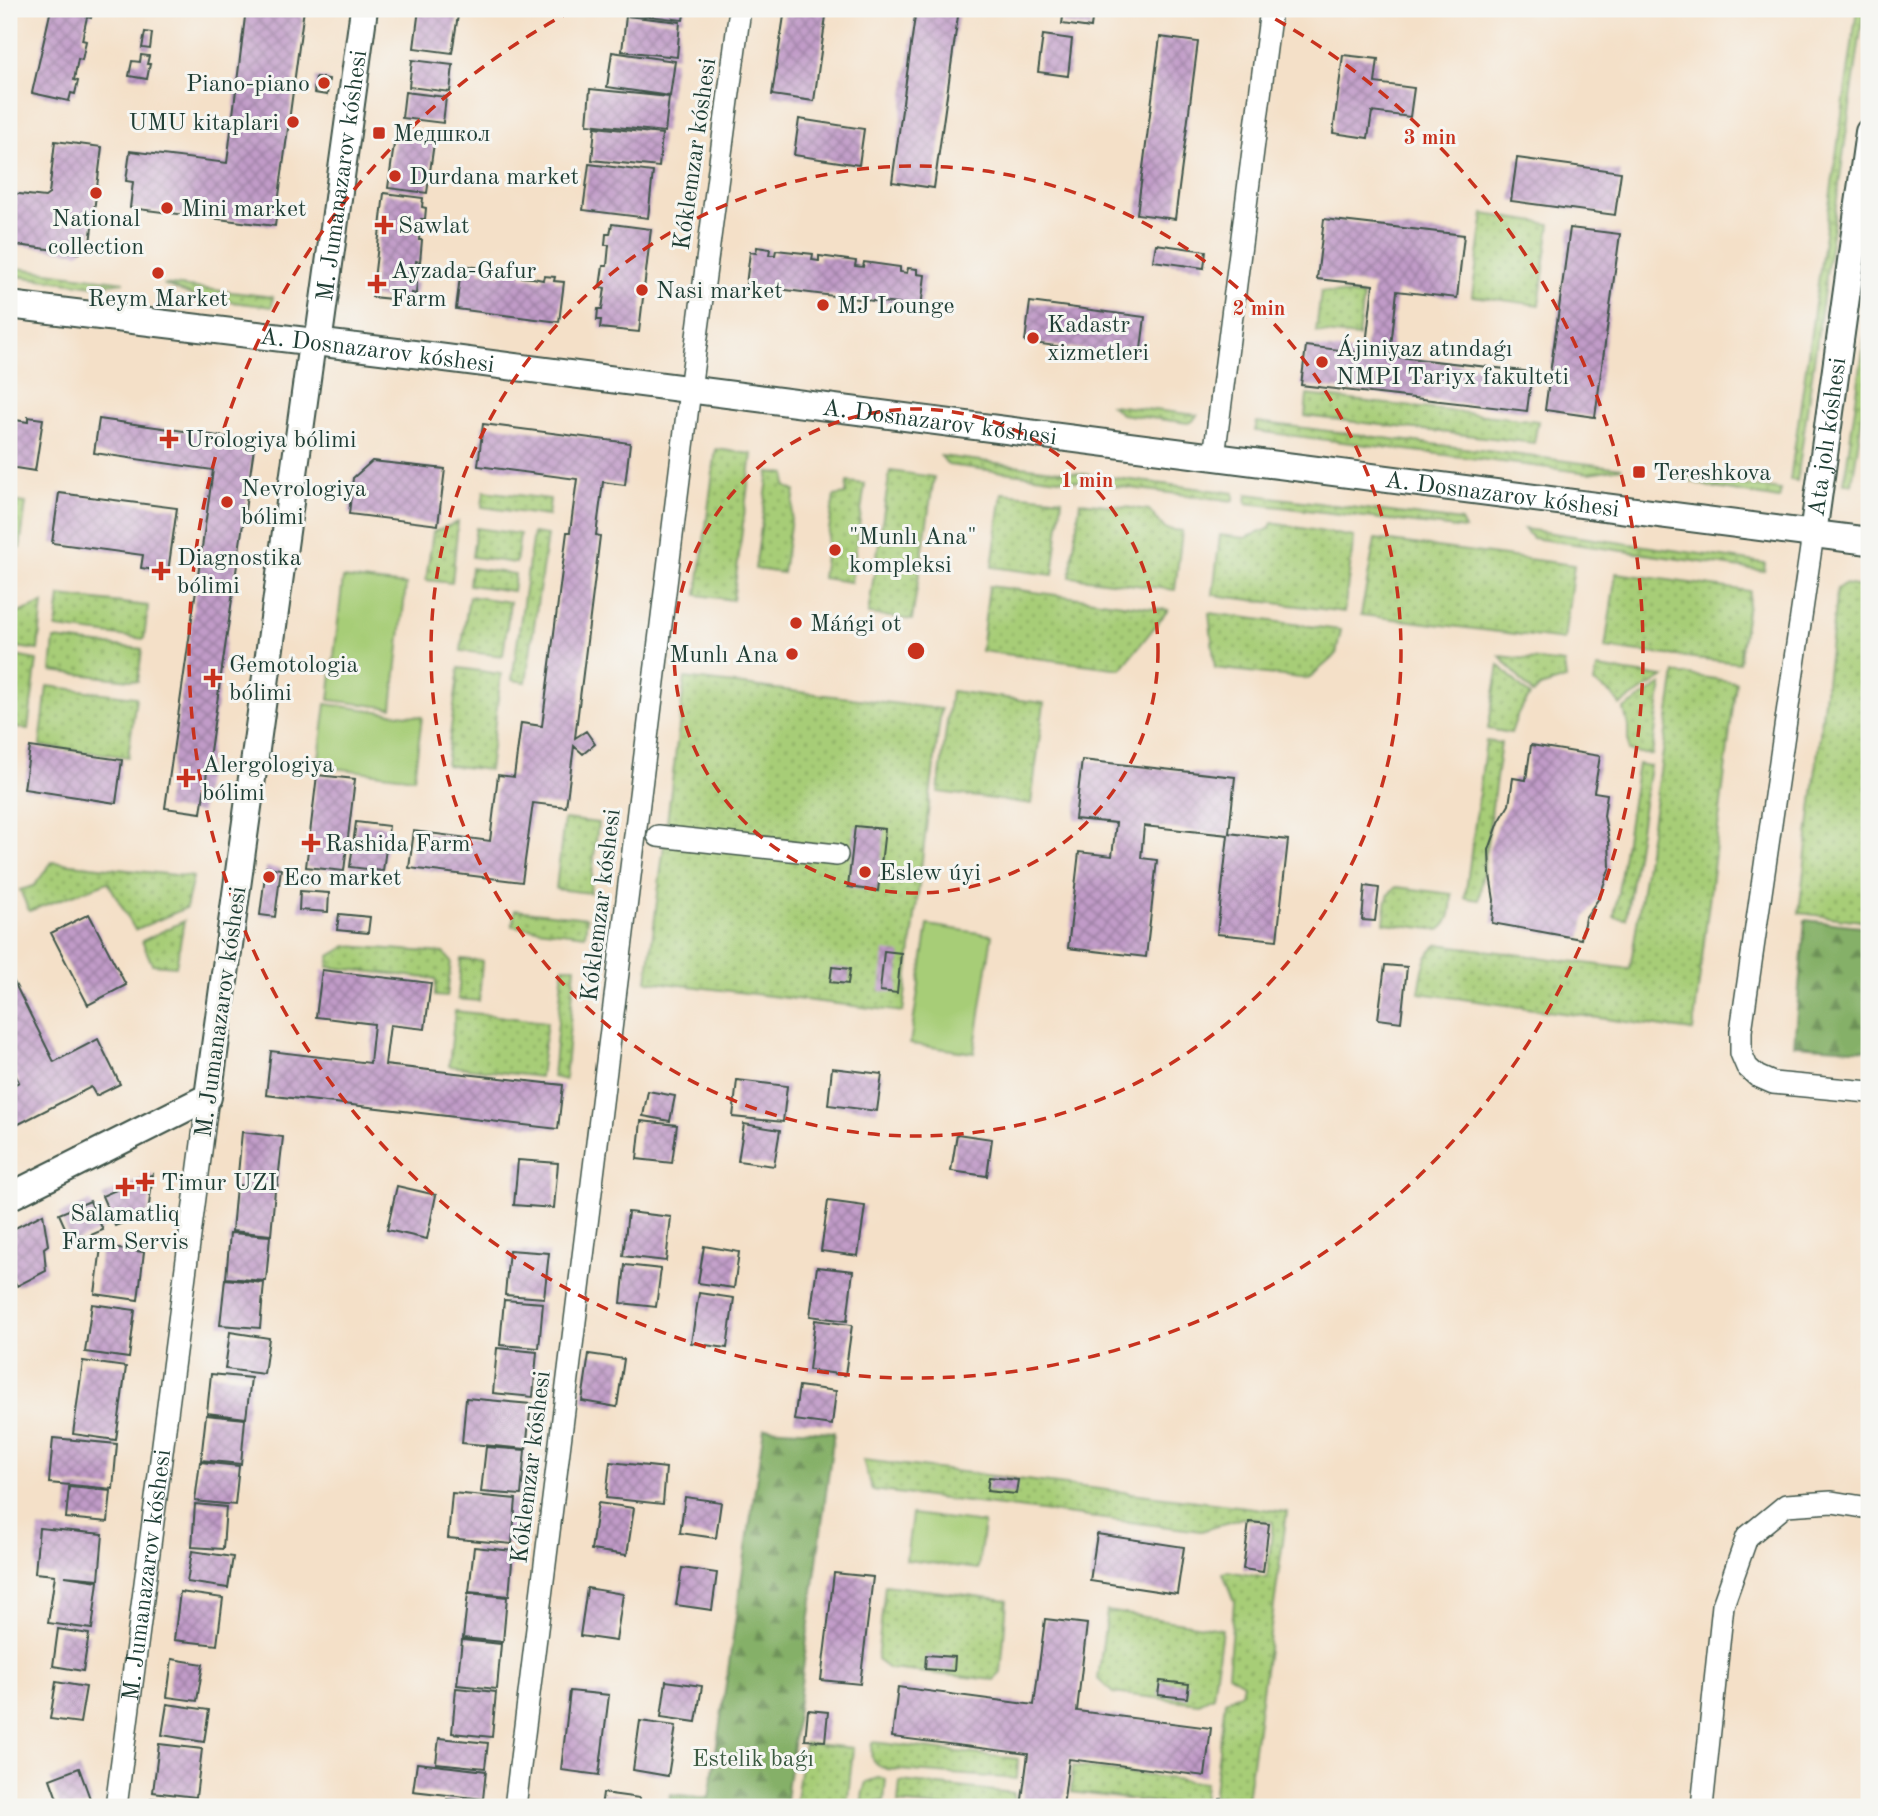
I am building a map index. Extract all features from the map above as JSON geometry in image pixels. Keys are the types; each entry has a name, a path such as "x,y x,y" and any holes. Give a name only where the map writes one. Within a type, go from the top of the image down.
{"main road":[{"name":"M. Jumanazarov kóshesi","path":"208,1097 364,9"},
{"name":"Ata jolı kóshesi","path":"1813,534 1869,132"},
{"name":"A. Dosnazarov kóshesi","path":"9,305 1869,541"},
{"path":"9,1197 208,1097"}],"street":[{"name":"Kóklemzar kóshesi","path":"515,1807 690,390 740,9"},
{"path":"1214,457 1271,9"},
{"path":"1813,534 1741,1031 1741,1053 1747,1068 1773,1083 1869,1092"},
{"path":"657,836 837,855"},
{"name":"M. Jumanazarov kóshesi","path":"117,1807 208,1097"},
{"path":"1702,1807 1723,1605 1747,1537 1786,1505 1832,1502 1869,1508"}],"green space":[{"path":"1857,9 1864,9 1797,481 1790,480"},
{"path":"1484,214 1550,224 1539,305 1472,296"},
{"path":"9,267 124,282 94,286 9,275"},
{"path":"163,284 273,297 272,307 199,298"},
{"path":"1321,291 1363,296 1358,337 1316,332"},
{"path":"1865,337 1869,338 1869,371 1852,484 1844,483"},
{"path":"1307,395 1538,421 1534,443 1305,416"},
{"path":"1111,405 1197,415 1188,423 1121,414"},
{"path":"1257,422 1622,468 1589,473 1255,431"},
{"path":"716,449 752,454 733,600 697,595"},
{"path":"941,456 1234,493 1234,501 948,465"},
{"path":"890,471 934,477 912,620 868,614"},
{"path":"769,472 786,474 785,486 795,491 783,573 755,569"},
{"path":"1667,474 1781,490 1779,499 1710,487"},
{"path":"847,482 865,484 851,582 822,578 834,496 846,494"},
{"path":"484,491 550,499 548,516 482,507"},
{"path":"1002,493 1062,499 1053,575 992,567"},
{"path":"1247,494 1461,521 1465,529 1246,503"},
{"path":"9,501 26,503 20,548 9,546"},
{"path":"1080,502 1149,510 1165,529 1182,531 1175,590 1070,577"},
{"path":"458,522 452,583 426,580 433,532"},
{"path":"1272,523 1354,537 1344,612 1213,595 1220,535 1245,538 1269,529"},
{"path":"476,528 520,534 516,563 472,557"},
{"path":"1524,529 1765,563 1764,571 1532,538"},
{"path":"533,533 547,535 526,682 512,680"},
{"path":"1375,539 1574,565 1564,640 1361,615"},
{"path":"471,568 515,574 513,591 469,585"},
{"path":"1616,573 1750,591 1739,663 1605,648"},
{"path":"343,578 406,585 392,708 329,700"},
{"path":"1844,584 1869,588 1869,922 1799,913 1837,589"},
{"path":"989,586 1168,610 1121,669 981,651"},
{"path":"60,596 148,606 144,639 56,628"},
{"path":"469,596 510,602 503,656 461,651"},
{"path":"43,603 38,650 9,646 9,617"},
{"path":"1209,613 1341,630 1336,655 1308,679 1215,668"},
{"path":"54,639 142,649 138,681 51,671"},
{"path":"9,655 37,660 28,729 9,726"},
{"path":"1500,656 1564,663 1566,679 1540,687 1533,694"},
{"path":"1499,665 1530,696 1518,713 1511,733 1488,729"},
{"path":"459,668 501,674 489,770 446,765"},
{"path":"1597,668 1664,677 1620,705 1612,694 1594,683"},
{"path":"1675,673 1736,682 1693,1031 1419,993 1426,960 1438,944 1630,969"},
{"path":"685,678 941,709 903,1012 647,981"},
{"path":"1662,684 1652,755 1628,751 1628,726 1624,709"},
{"path":"47,686 136,697 128,757 40,746"},
{"path":"951,691 1044,703 1031,804 938,792"},
{"path":"326,704 422,717 414,778 318,766"},
{"path":"1486,741 1501,743 1479,900 1465,898"},
{"path":"1638,764 1650,766 1626,919 1614,917"},
{"path":"564,819 598,823 590,893 556,889"},
{"path":"52,862 193,877 186,908 135,930 108,882 29,911 20,890 34,886"},
{"path":"1397,887 1452,894 1450,914 1443,927 1439,930 1384,923 1388,897"},
{"path":"515,910 587,918 585,935 512,926"},
{"path":"1805,920 1869,927 1869,1050 1794,1045"},
{"path":"184,921 176,966 152,964 142,941"},
{"path":"928,925 992,935 974,1053 910,1044"},
{"path":"347,946 444,953 451,961 447,997 435,996 436,979 328,967 330,956"},
{"path":"461,959 482,961 479,1001 458,999"},
{"path":"563,967 575,967 565,1080 553,1077"},
{"path":"455,1011 547,1022 540,1077 449,1066"},
{"name":"Estelik baǵı","path":"764,1428 834,1432 785,1807 669,1807 671,1794 709,1798"},
{"path":"863,1460 1287,1512 1246,1807 1212,1807 1225,1701 1241,1693 1243,1683 1228,1674 1234,1602 1223,1573 1228,1571 1267,1578 1273,1521 1242,1518 1201,1531 872,1490"},
{"path":"912,1514 984,1523 978,1569 906,1560"},
{"path":"885,1585 1007,1600 1001,1673 994,1680 889,1669 877,1660"},
{"path":"1107,1611 1222,1629 1213,1696 1199,1703 1113,1693 1098,1679"},
{"path":"872,1742 1018,1759 1017,1779 886,1769 872,1759"},
{"path":"804,1743 853,1748 847,1807 795,1807"},
{"path":"1073,1766 1205,1783 1203,1802 1194,1807 1071,1792"},
{"path":"878,1778 886,1779 884,1801 877,1801 877,1807 861,1807 866,1782"},
{"path":"900,1781 1014,1793 1013,1807 938,1807 898,1803"}],"building":[{"path":"51,9 93,9 91,18 87,17 82,40 86,41 82,60 78,59 74,80 78,81 75,94 71,93 69,101 32,93"},
{"path":"246,9 304,9 275,226 130,208 133,182 126,181 130,151 227,163"},
{"path":"419,9 459,9 452,53 414,48"},
{"path":"630,9 685,9 683,20 629,14"},
{"path":"785,9 827,9 814,101 772,95"},
{"path":"916,9 959,9 934,188 892,182"},
{"path":"1064,9 1093,9 1091,28 1062,24"},
{"path":"626,16 680,22 677,57 622,51"},
{"path":"145,32 152,33 150,49 142,48"},
{"path":"1043,35 1072,39 1068,76 1038,72"},
{"path":"1160,37 1198,42 1175,219 1137,214"},
{"path":"612,52 675,61 670,96 607,87"},
{"path":"141,55 149,56 147,79 129,76 132,61 140,62"},
{"path":"1343,55 1378,59 1375,83 1414,88 1410,117 1372,112 1368,138 1333,133"},
{"path":"412,60 453,65 450,92 409,87"},
{"path":"316,77 329,79 327,95 314,93"},
{"path":"590,89 669,97 665,132 587,124"},
{"path":"405,92 446,97 443,123 402,118"},
{"path":"799,119 864,129 859,165 794,155"},
{"path":"595,127 662,134 659,167 592,160"},
{"path":"395,137 434,143 427,193 388,188"},
{"path":"55,141 102,147 90,243 79,253 9,244 9,188 11,193 45,197 49,194"},
{"path":"1517,158 1621,172 1615,215 1511,201"},
{"path":"589,164 653,172 648,218 583,210"},
{"path":"384,193 423,198 422,207 426,208 425,219 421,219 420,262 416,261 413,283 417,283 416,294 412,293 411,301 372,297"},
{"path":"1324,219 1464,235 1457,298 1397,291 1390,356 1532,372 1527,411 1301,385 1306,346 1365,353 1373,285 1317,279"},
{"path":"612,224 651,229 639,332 600,328 601,320 597,320 598,309 602,309 605,288 600,287 603,266 607,266 609,245 605,245 606,234 610,234"},
{"path":"1570,228 1620,234 1595,417 1545,410"},
{"path":"1156,244 1206,251 1204,268 1153,261"},
{"path":"757,247 770,249 769,255 775,255 776,250 813,254 812,260 819,261 819,256 856,261 855,266 863,267 864,262 900,267 900,272 907,273 908,268 917,269 917,274 925,275 921,307 746,285 750,252 756,253"},
{"path":"469,266 480,268 479,272 501,275 502,270 543,280 544,276 555,277 554,281 564,282 559,322 456,309 461,269 469,271"},
{"path":"1030,302 1145,317 1140,357 1025,342"},
{"path":"28,417 43,419 35,471 9,467 9,419 28,422"},
{"path":"99,419 255,441 201,813 165,808 213,470 94,453"},
{"path":"483,424 630,443 625,485 603,482 596,535 600,536 575,738 586,731 595,744 583,754 574,746 566,807 533,803 522,882 409,868 414,831 490,841 498,775 514,777 521,723 542,726 567,532 570,532 577,479 478,466"},
{"path":"372,461 445,469 438,525 349,514 353,478"},
{"name":"Diagnostika bólimi","path":"59,493 177,508 168,572 141,568 143,555 52,543"},
{"path":"1531,745 1600,756 1594,792 1607,794 1604,816 1609,840 1610,867 1599,898 1585,918 1581,939 1492,923 1494,900 1489,850 1499,822 1509,805 1513,778 1526,780"},
{"path":"30,747 122,760 116,803 24,789"},
{"path":"1082,760 1235,777 1229,833 1288,840 1277,940 1217,934 1228,835 1144,826 1141,858 1157,860 1146,957 1068,948 1079,852 1112,856 1116,823 1075,819"},
{"path":"317,775 355,779 344,871 306,867"},
{"path":"356,822 389,826 383,871 350,867"},
{"name":"Eslew úyi","path":"855,826 885,829 878,891 848,887"},
{"path":"266,867 281,869 275,917 260,915"},
{"path":"1365,886 1379,888 1375,921 1362,920"},
{"path":"300,891 329,893 328,912 299,910"},
{"path":"89,914 126,985 88,1005 51,933"},
{"path":"339,914 370,917 368,933 337,930"},
{"path":"884,951 901,953 897,993 880,991"},
{"path":"1385,965 1407,967 1401,1022 1378,1019"},
{"path":"832,967 850,969 848,984 830,982"},
{"path":"322,970 431,983 425,1029 390,1025 385,1065 563,1085 558,1129 266,1095 271,1051 370,1063 374,1024 316,1017"},
{"path":"9,972 54,1062 98,1039 120,1084 96,1096 91,1087 9,1129 9,1087 19,1082 9,1063"},
{"path":"832,1068 882,1074 877,1111 828,1105"},
{"path":"737,1080 787,1086 783,1122 733,1117"},
{"path":"648,1091 675,1096 670,1121 643,1116"},
{"path":"641,1121 677,1125 672,1163 637,1159"},
{"path":"744,1124 780,1130 774,1166 738,1161"},
{"path":"242,1132 283,1137 277,1189 237,1185"},
{"path":"957,1134 992,1139 987,1176 951,1171"},
{"path":"518,1160 558,1163 554,1208 514,1205"},
{"path":"153,1174 148,1213 115,1226 102,1196"},
{"path":"236,1186 275,1190 271,1235 232,1231"},
{"path":"397,1186 436,1195 427,1239 387,1230"},
{"path":"90,1201 103,1230 72,1243 59,1214"},
{"path":"828,1201 865,1206 858,1256 821,1251"},
{"path":"628,1212 671,1217 666,1261 623,1256"},
{"path":"43,1214 48,1245 44,1248 46,1271 17,1286 13,1278 9,1280 9,1231"},
{"path":"230,1233 270,1236 266,1281 226,1278"},
{"path":"704,1246 739,1252 734,1288 698,1283"},
{"path":"101,1247 144,1252 138,1300 95,1294"},
{"path":"509,1250 549,1253 544,1298 505,1295"},
{"path":"625,1265 661,1269 656,1307 621,1303"},
{"path":"817,1267 853,1271 847,1321 810,1316"},
{"path":"225,1279 264,1283 260,1328 220,1325"},
{"path":"699,1293 734,1298 727,1348 691,1343"},
{"path":"504,1300 543,1303 539,1348 500,1345"},
{"path":"92,1304 135,1310 129,1358 85,1352"},
{"path":"815,1320 852,1325 845,1375 809,1370"},
{"path":"230,1332 269,1338 264,1374 225,1369"},
{"path":"497,1348 537,1352 533,1397 493,1393"},
{"path":"589,1354 624,1359 617,1407 582,1401"},
{"path":"83,1361 126,1367 116,1440 73,1434"},
{"path":"211,1374 251,1378 246,1418 207,1413"},
{"path":"799,1386 836,1391 832,1425 794,1420"},
{"path":"466,1398 531,1404 526,1449 462,1443"},
{"path":"206,1415 245,1419 241,1464 201,1460"},
{"path":"53,1438 117,1444 113,1489 49,1483"},
{"path":"486,1447 525,1450 521,1495 481,1492"},
{"path":"200,1462 239,1466 235,1505 195,1501"},
{"path":"610,1462 666,1468 663,1504 606,1498"},
{"path":"989,1477 1018,1480 1016,1494 987,1491"},
{"path":"69,1487 111,1491 108,1522 66,1518"},
{"path":"452,1493 516,1499 512,1544 448,1538"},
{"path":"685,1497 721,1502 716,1538 680,1533"},
{"path":"598,1503 634,1508 627,1555 591,1550"},
{"path":"195,1504 226,1507 223,1549 192,1547"},
{"path":"1249,1522 1269,1524 1263,1572 1243,1569"},
{"path":"39,1528 103,1534 99,1579 65,1576 98,1581 92,1629 48,1623 55,1575 35,1573"},
{"path":"1097,1534 1184,1547 1177,1594 1090,1581"},
{"path":"474,1547 513,1551 509,1596 469,1592"},
{"path":"192,1551 233,1557 228,1588 187,1582"},
{"path":"682,1568 717,1573 712,1610 676,1605"},
{"path":"834,1573 873,1577 860,1684 821,1680"},
{"path":"587,1588 623,1594 616,1641 580,1636"},
{"path":"180,1592 223,1598 217,1645 174,1640"},
{"path":"468,1593 507,1597 503,1642 463,1638"},
{"path":"1045,1619 1087,1624 1077,1711 1211,1728 1205,1776 1069,1759 1063,1807 1021,1807 1028,1754 892,1737 898,1687 1034,1705"},
{"path":"58,1629 89,1634 83,1671 53,1666"},
{"path":"462,1640 501,1644 497,1689 457,1685"},
{"path":"926,1655 955,1657 954,1671 925,1669"},
{"path":"172,1659 203,1664 197,1701 167,1697"},
{"path":"666,1681 702,1686 696,1722 661,1717"},
{"path":"1160,1681 1189,1684 1187,1698 1158,1695"},
{"path":"56,1682 86,1687 80,1723 50,1719"},
{"path":"456,1688 496,1692 492,1737 452,1733"},
{"path":"570,1691 609,1695 599,1775 561,1770"},
{"path":"167,1704 209,1710 204,1742 162,1735"},
{"path":"808,1710 828,1712 825,1741 805,1740"},
{"path":"640,1721 676,1726 668,1776 633,1770"},
{"path":"439,1738 488,1743 485,1768 436,1763"},
{"path":"159,1744 202,1749 196,1797 153,1792"},
{"path":"417,1763 486,1771 483,1799 413,1791"},
{"path":"79,1768 92,1804 60,1807 50,1779"},
{"path":"603,1793 640,1798 639,1807 601,1807"},
{"path":"151,1798 200,1804 200,1807 150,1807"},
{"path":"447,1799 481,1803 481,1807 446,1807"},
{"path":"1220,1799 1232,1800 1232,1807 1219,1807"}],"place":[{"name":"Piano-piano","path":"324,83"},
{"name":"UMU kitaplari","path":"293,122"},
{"name":"Медшкол","path":"379,133"},
{"name":"Durdana market","path":"395,176"},
{"name":"National collection","path":"96,193"},
{"name":"Mini market","path":"167,208"},
{"name":"Sawlat","path":"384,225"},
{"name":"Reym Market","path":"158,273"},
{"name":"Ayzada-Gafur Farm","path":"377,284"},
{"name":"Nasi market","path":"642,290"},
{"name":"MJ Lounge","path":"823,305"},
{"name":"Kadastr xizmetleri","path":"1033,338"},
{"name":"Ájiniyaz atındaǵı NMPI Tariyx fakulteti","path":"1322,362"},
{"name":"Urologiya bólimi","path":"169,439"},
{"name":"Tereshkova","path":"1639,472"},
{"name":"Nevrologiya bólimi","path":"227,502"},
{"name":"\"Munlı Ana\" kompleksi","path":"835,550"},
{"name":"Diagnostika bólimi","path":"161,571"},
{"name":"Máńgi ot","path":"796,623"},
{"name":"Munlı Ana","path":"792,654"},
{"name":"Gemotologia bólimi","path":"213,678"},
{"name":"Alergologiya bólimi","path":"186,778"},
{"name":"Rashida Farm","path":"311,843"},
{"name":"Eslew úyi","path":"865,872"},
{"name":"Eco market","path":"269,877"},
{"name":"Timur UZI","path":"145,1182"},
{"name":"Salamatliq Farm Servis","path":"125,1187"}]}
